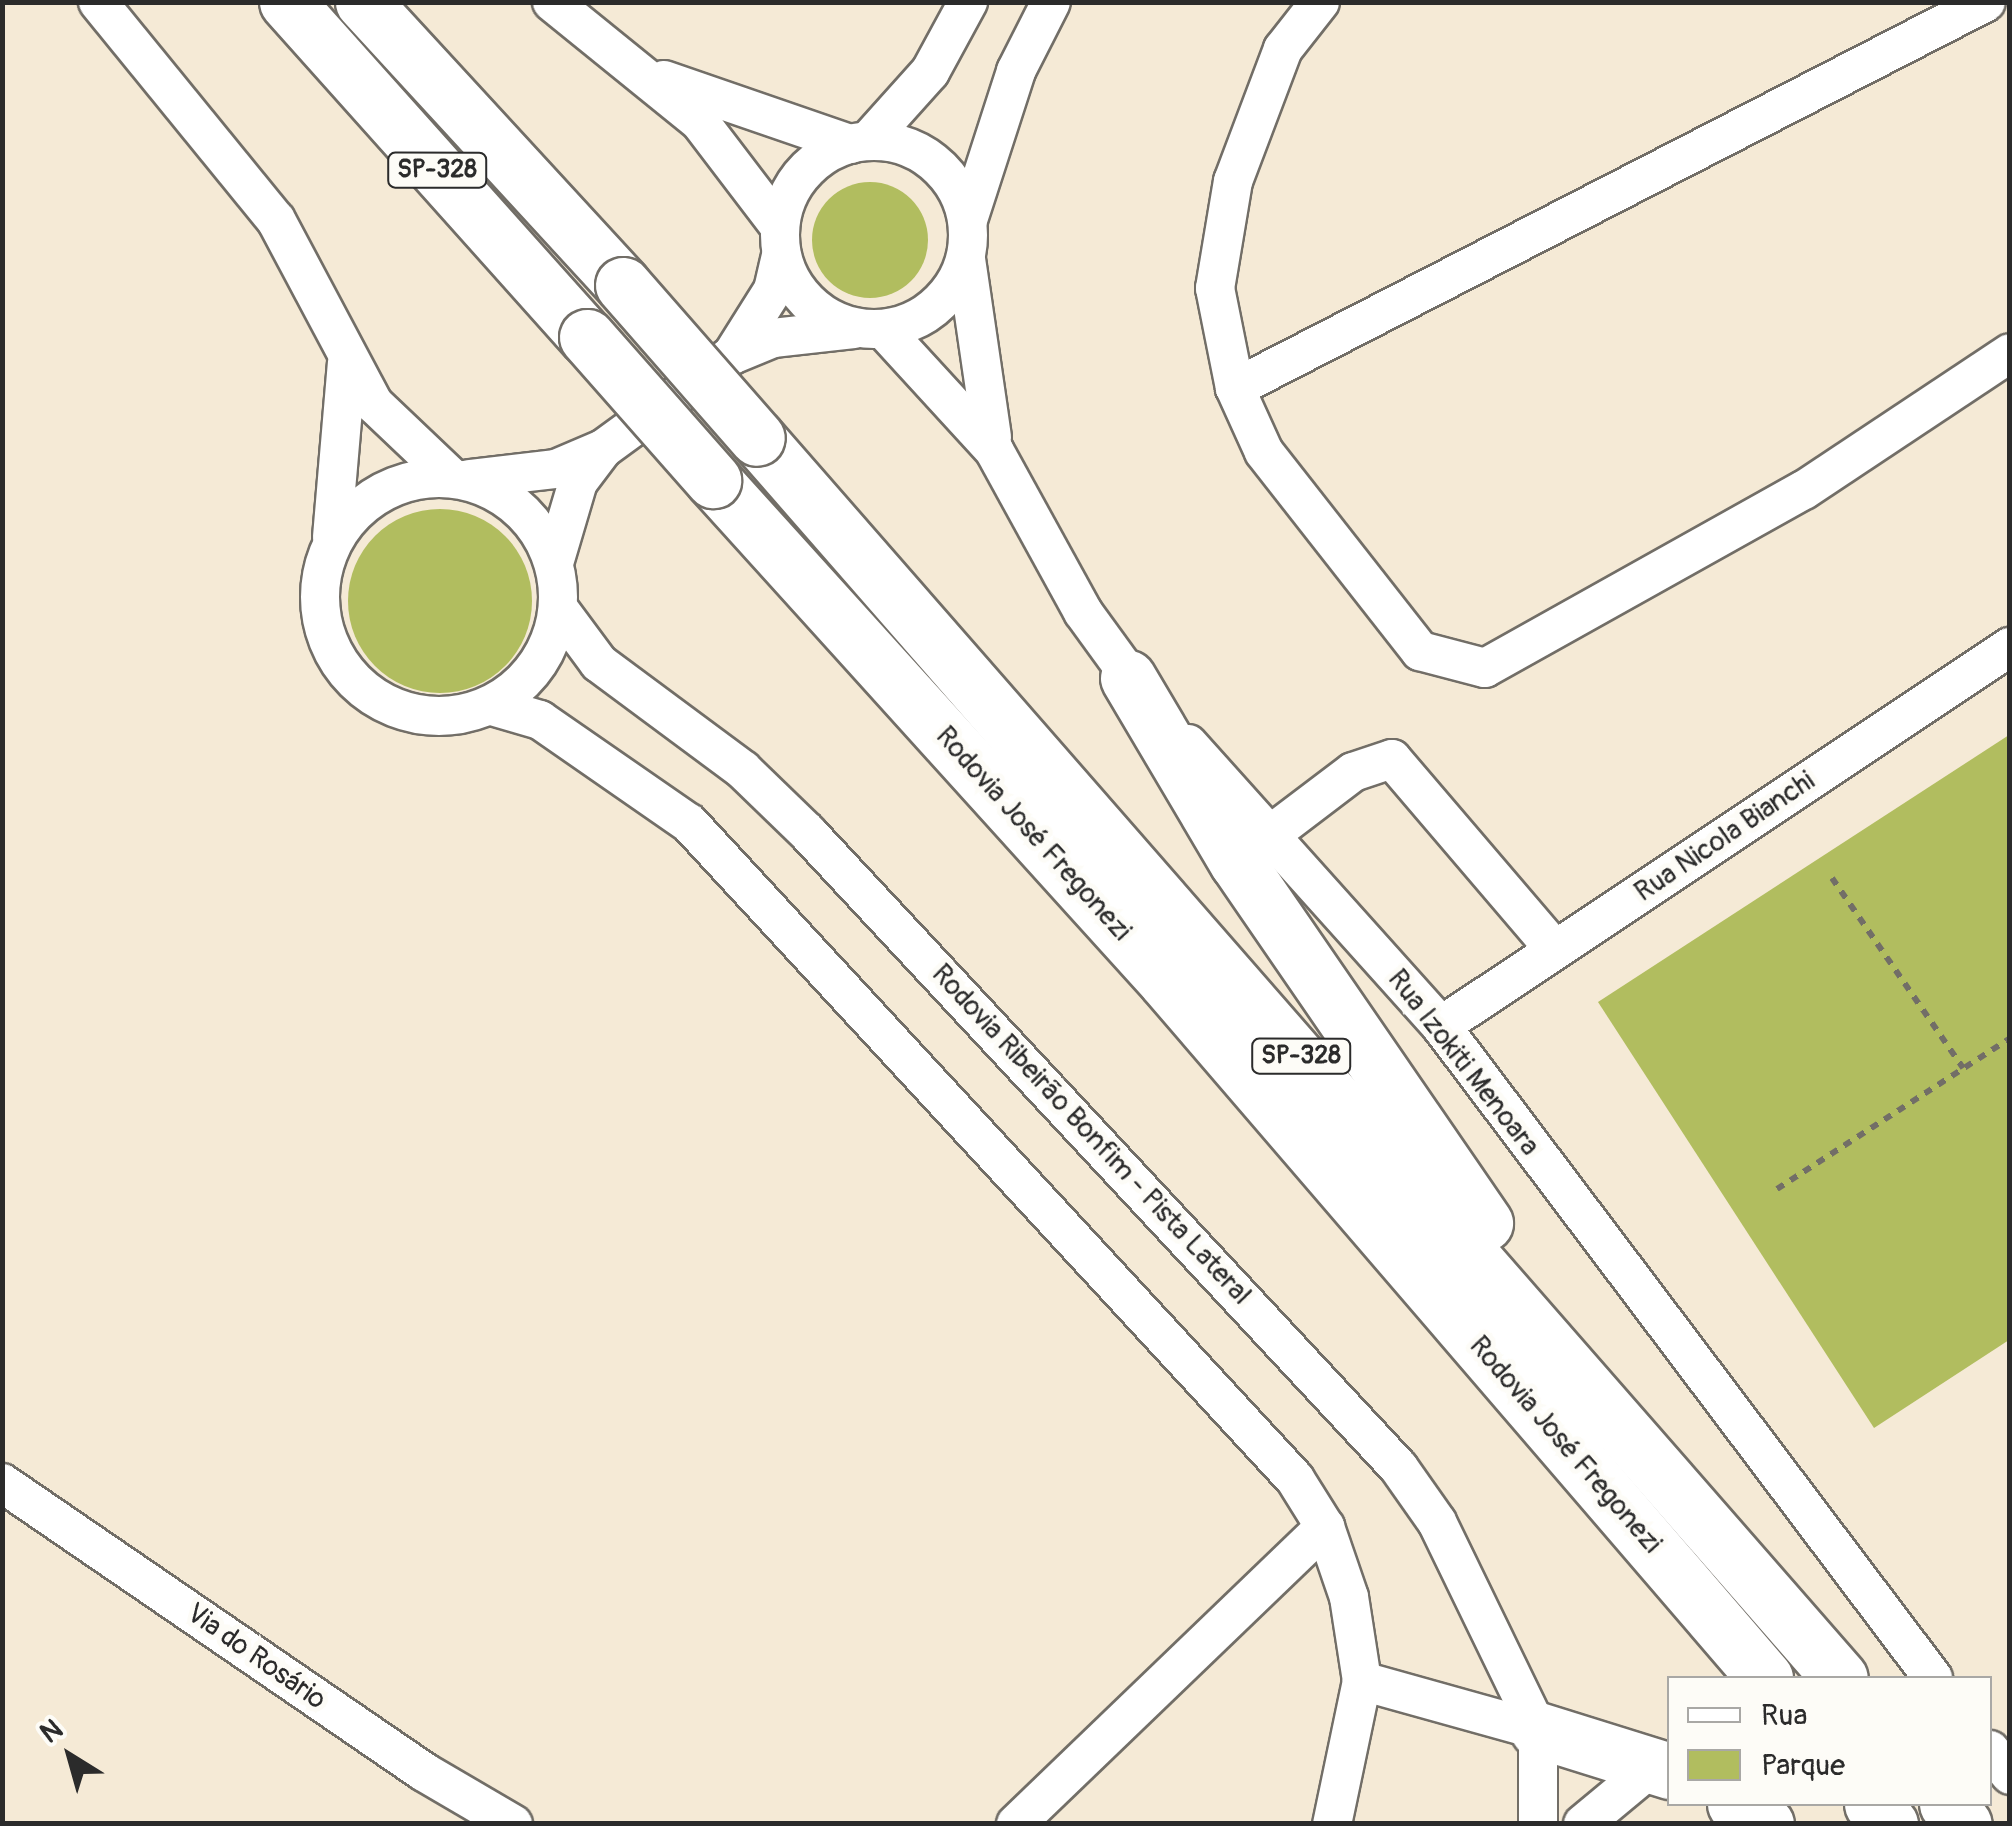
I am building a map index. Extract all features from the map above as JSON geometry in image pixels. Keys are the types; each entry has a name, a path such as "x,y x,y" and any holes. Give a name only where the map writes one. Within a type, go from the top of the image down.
{"highway":[{"name":"Rodovia José Fregonezi","path":"287,2 1166,981 1763,1676"},
{"name":"Rodovia José Fregonezi","path":"363,2 623,285 1599,1396 1838,1676"},
{"path":"1128,678 1238,862 1599,1396"},
{"path":"1538,1730 1662,1768"},
{"path":"1738,1806 1766,1824"}],"street":[{"path":"98,2 276,220 374,404 456,478 502,494 535,524 554,563 559,609 525,682 492,706 444,718 394,710 353,683 326,642 317,592 330,545 349,420 347,356"},
{"path":"552,2 651,75 745,173 780,240 796,290 825,316 872,329"},
{"path":"732,355 772,290 791,190 816,161 859,143 930,72 968,2"},
{"path":"330,545 360,506 403,482 556,469 603,449 732,355 772,338 872,329 935,305 966,258 968,220 1016,70 1051,2"},
{"path":"1320,2 1283,49 1233,181 1215,288 1236,388 1264,452 1420,651 1486,668 1804,490 2010,353"},
{"path":"1236,388 1986,2"},
{"path":"651,75 859,143 934,161 968,220"},
{"name":"Rua Izokiti Menoara","path":"966,258 994,450"},
{"name":"Rua Izokiti Menoara","path":"872,329 994,450 1128,678 1441,1026 1931,1676"},
{"path":"554,563 578,482 603,449"},
{"name":"Rodovia Ribeirão Bonfim - Pista Lateral","path":"559,609 600,663 744,770 807,832 1358,1421 1438,1522 1538,1730"},
{"name":"Rua Nicola Bianchi","path":"1441,1026 2010,647"},
{"path":"492,706 540,720 636,779 738,870 1295,1479 1325,1527 1349,1597 1362,1681 1332,1824"},
{"path":"1270,835 1353,772 1392,759 1555,950"},
{"name":"Via do Rosário","path":"2,1483 424,1772 514,1824"},
{"path":"1016,1824 1325,1527"},
{"path":"1362,1681 1538,1730 1538,1824"},
{"path":"1992,1753 2010,1776"},
{"path":"1583,1824 1662,1768"}],"path":[{"path":"1832,878 1963,1068"},
{"path":"1777,1189 2010,1038"}],"green space":[{"path":"870,182 892,187 911,199 923,218 928,240 923,262 911,281 892,293 870,298 848,293 829,281 817,262 812,240 817,218 829,199 848,187"},
{"path":"440,509 475,516 505,536 525,566 532,601 525,636 505,666 475,686 440,693 405,686 375,666 355,636 348,601 355,566 375,536 405,516"},
{"path":"2009,735 2009,1340 1874,1428 1598,1002"}]}
